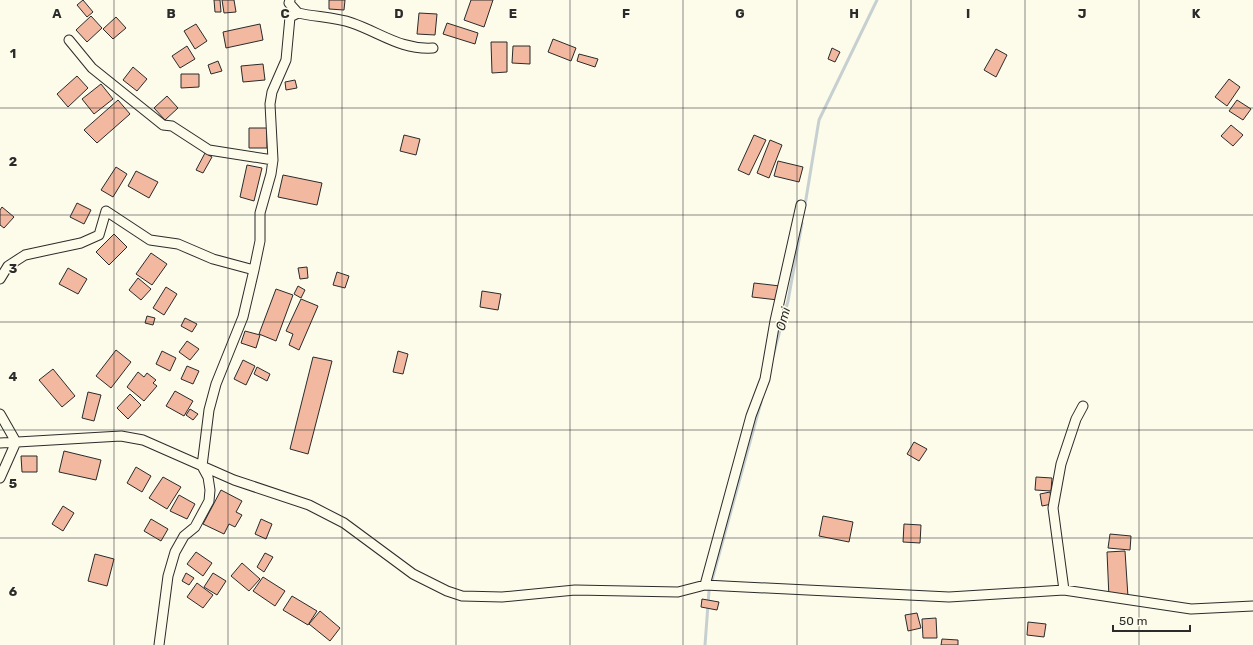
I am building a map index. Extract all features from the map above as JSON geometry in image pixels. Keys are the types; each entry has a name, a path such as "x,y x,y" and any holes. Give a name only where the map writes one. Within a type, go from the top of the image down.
{"street":[{"path":"290,0 289,3 298,13"},
{"path":"159,645 168,576 175,552 184,536 195,527 209,501 210,490 208,477 202,466 209,410 216,384 243,317 260,241 260,213 271,174 273,160 270,104 272,92 286,60 290,17 298,13 351,22 402,45 433,48"},
{"path":"69,40 92,68 163,125 172,126 194,138 209,150 273,160"},
{"path":"705,585 751,416 765,378 775,321 801,205"},
{"path":"0,279 8,266 26,255 81,243 99,235 106,211 150,240 178,244 213,259 254,270"},
{"path":"1064,590 1053,508 1061,464 1076,419 1083,406"},
{"path":"0,414 16,442"},
{"path":"0,443 121,436 143,440 234,480 309,505 322,511 344,523 413,574 447,591 462,596 502,597 575,590 678,592 705,585 949,597 1064,590 1190,609 1253,606"},
{"path":"0,478 16,442"}],"building":[{"path":"83,0 93,12 87,17 77,5"},
{"path":"214,0 220,0 221,12 215,12"},
{"path":"222,0 234,0 236,12 224,13"},
{"path":"329,0 345,0 344,10 329,9"},
{"path":"471,0 493,0 484,27 464,20"},
{"path":"419,13 437,14 435,35 417,34"},
{"path":"91,16 102,28 87,42 76,30"},
{"path":"116,17 126,28 113,39 103,29"},
{"path":"447,23 478,33 475,44 443,34"},
{"path":"196,24 207,41 195,49 184,31"},
{"path":"260,24 263,40 226,48 223,32"},
{"path":"553,39 576,48 571,61 548,52"},
{"path":"491,42 507,42 507,72 492,73"},
{"path":"187,46 195,59 180,68 172,56"},
{"path":"513,46 530,46 530,64 512,63"},
{"path":"832,48 840,52 835,62 828,59"},
{"path":"996,49 1007,55 996,77 984,70"},
{"path":"579,54 598,59 595,67 577,61"},
{"path":"218,61 222,71 211,74 208,65"},
{"path":"263,64 265,80 243,82 241,66"},
{"path":"133,67 147,79 137,91 123,80"},
{"path":"181,74 199,74 199,87 181,88"},
{"path":"77,76 88,88 68,107 57,94"},
{"path":"1229,79 1240,87 1227,106 1215,97"},
{"path":"295,80 297,88 286,90 285,82"},
{"path":"101,84 113,99 94,114 82,99"},
{"path":"167,96 178,108 165,120 154,108"},
{"path":"118,100 130,114 97,143 84,130"},
{"path":"1237,100 1251,109 1243,120 1229,111"},
{"path":"1231,125 1243,135 1233,146 1221,136"},
{"path":"249,128 267,128 267,148 249,148"},
{"path":"404,135 420,139 416,155 400,151"},
{"path":"754,135 766,140 749,175 738,170"},
{"path":"770,140 782,145 769,178 757,173"},
{"path":"205,153 212,157 203,173 196,170"},
{"path":"778,161 803,167 799,182 774,176"},
{"path":"247,165 262,168 254,201 240,197"},
{"path":"116,167 127,174 113,197 101,190"},
{"path":"136,171 158,182 149,198 128,186"},
{"path":"283,175 322,183 317,205 278,197"},
{"path":"77,203 91,210 84,224 70,217"},
{"path":"2,207 14,217 4,228 0,225 0,210"},
{"path":"114,234 127,247 109,265 96,252"},
{"path":"151,253 167,264 152,285 136,274"},
{"path":"307,267 308,278 300,279 298,268"},
{"path":"68,268 87,279 78,294 59,284"},
{"path":"337,272 349,276 345,288 333,285"},
{"path":"138,278 151,289 141,300 129,290"},
{"path":"754,283 780,286 778,300 752,297"},
{"path":"298,286 305,290 301,298 294,294"},
{"path":"166,287 177,294 164,315 153,308"},
{"path":"276,289 293,295 276,341 259,334"},
{"path":"482,291 501,294 498,310 480,307"},
{"path":"301,299 318,306 299,350 289,345 293,334 286,331"},
{"path":"147,316 155,318 153,325 145,323"},
{"path":"185,318 197,324 192,332 181,326"},
{"path":"245,331 260,335 256,348 241,343"},
{"path":"187,341 199,349 190,360 179,352"},
{"path":"116,350 131,362 111,388 96,376"},
{"path":"162,351 176,358 170,371 156,364"},
{"path":"398,351 408,354 403,374 393,372"},
{"path":"313,357 332,361 308,454 290,449"},
{"path":"243,360 255,366 246,385 234,379"},
{"path":"187,366 199,371 193,384 181,379"},
{"path":"257,367 270,374 267,381 254,374"},
{"path":"53,369 75,396 62,407 39,380"},
{"path":"138,372 144,377 147,373 156,380 153,383 157,386 144,401 127,387"},
{"path":"175,391 193,401 184,416 166,406"},
{"path":"88,392 101,395 94,421 82,418"},
{"path":"130,394 141,405 128,419 117,408"},
{"path":"190,409 198,414 193,420 186,415"},
{"path":"914,442 927,449 919,461 907,454"},
{"path":"64,451 101,460 96,480 59,472"},
{"path":"21,456 37,456 37,472 22,472"},
{"path":"136,467 151,476 142,492 127,483"},
{"path":"163,477 181,487 167,509 149,498"},
{"path":"1036,477 1052,478 1051,491 1035,490"},
{"path":"221,490 242,501 236,512 242,515 235,527 229,524 224,534 203,524"},
{"path":"1050,492 1052,504 1042,506 1040,494"},
{"path":"179,495 195,504 187,519 170,511"},
{"path":"63,506 74,513 63,531 52,524"},
{"path":"823,516 853,522 849,542 819,536"},
{"path":"151,519 168,529 161,541 144,531"},
{"path":"261,519 272,524 266,539 255,534"},
{"path":"904,524 921,525 920,543 903,542"},
{"path":"1110,534 1131,536 1130,550 1108,548"},
{"path":"1125,551 1128,597 1109,598 1107,552"},
{"path":"196,552 212,563 203,576 187,564"},
{"path":"265,553 273,557 264,572 257,567"},
{"path":"95,554 114,559 107,586 88,581"},
{"path":"242,563 260,579 249,591 231,576"},
{"path":"186,573 194,578 189,585 182,581"},
{"path":"213,573 226,581 217,595 204,587"},
{"path":"263,577 285,591 275,606 253,591"},
{"path":"197,583 213,595 203,608 187,597"},
{"path":"292,596 317,611 308,625 283,610"},
{"path":"702,599 719,602 717,610 701,607"},
{"path":"320,611 340,628 330,641 309,624"},
{"path":"917,613 921,628 908,631 905,615"},
{"path":"936,618 937,638 923,638 922,619"},
{"path":"1028,622 1046,624 1044,637 1027,635"},
{"path":"942,639 958,640 958,645 941,645"}],"waterway":[{"name":"Omi","path":"805,205 819,120 877,0"},
{"name":"Omi","path":"773,356 788,301 802,223"},
{"name":"Omi","path":"705,645 709,591 761,402"}]}
